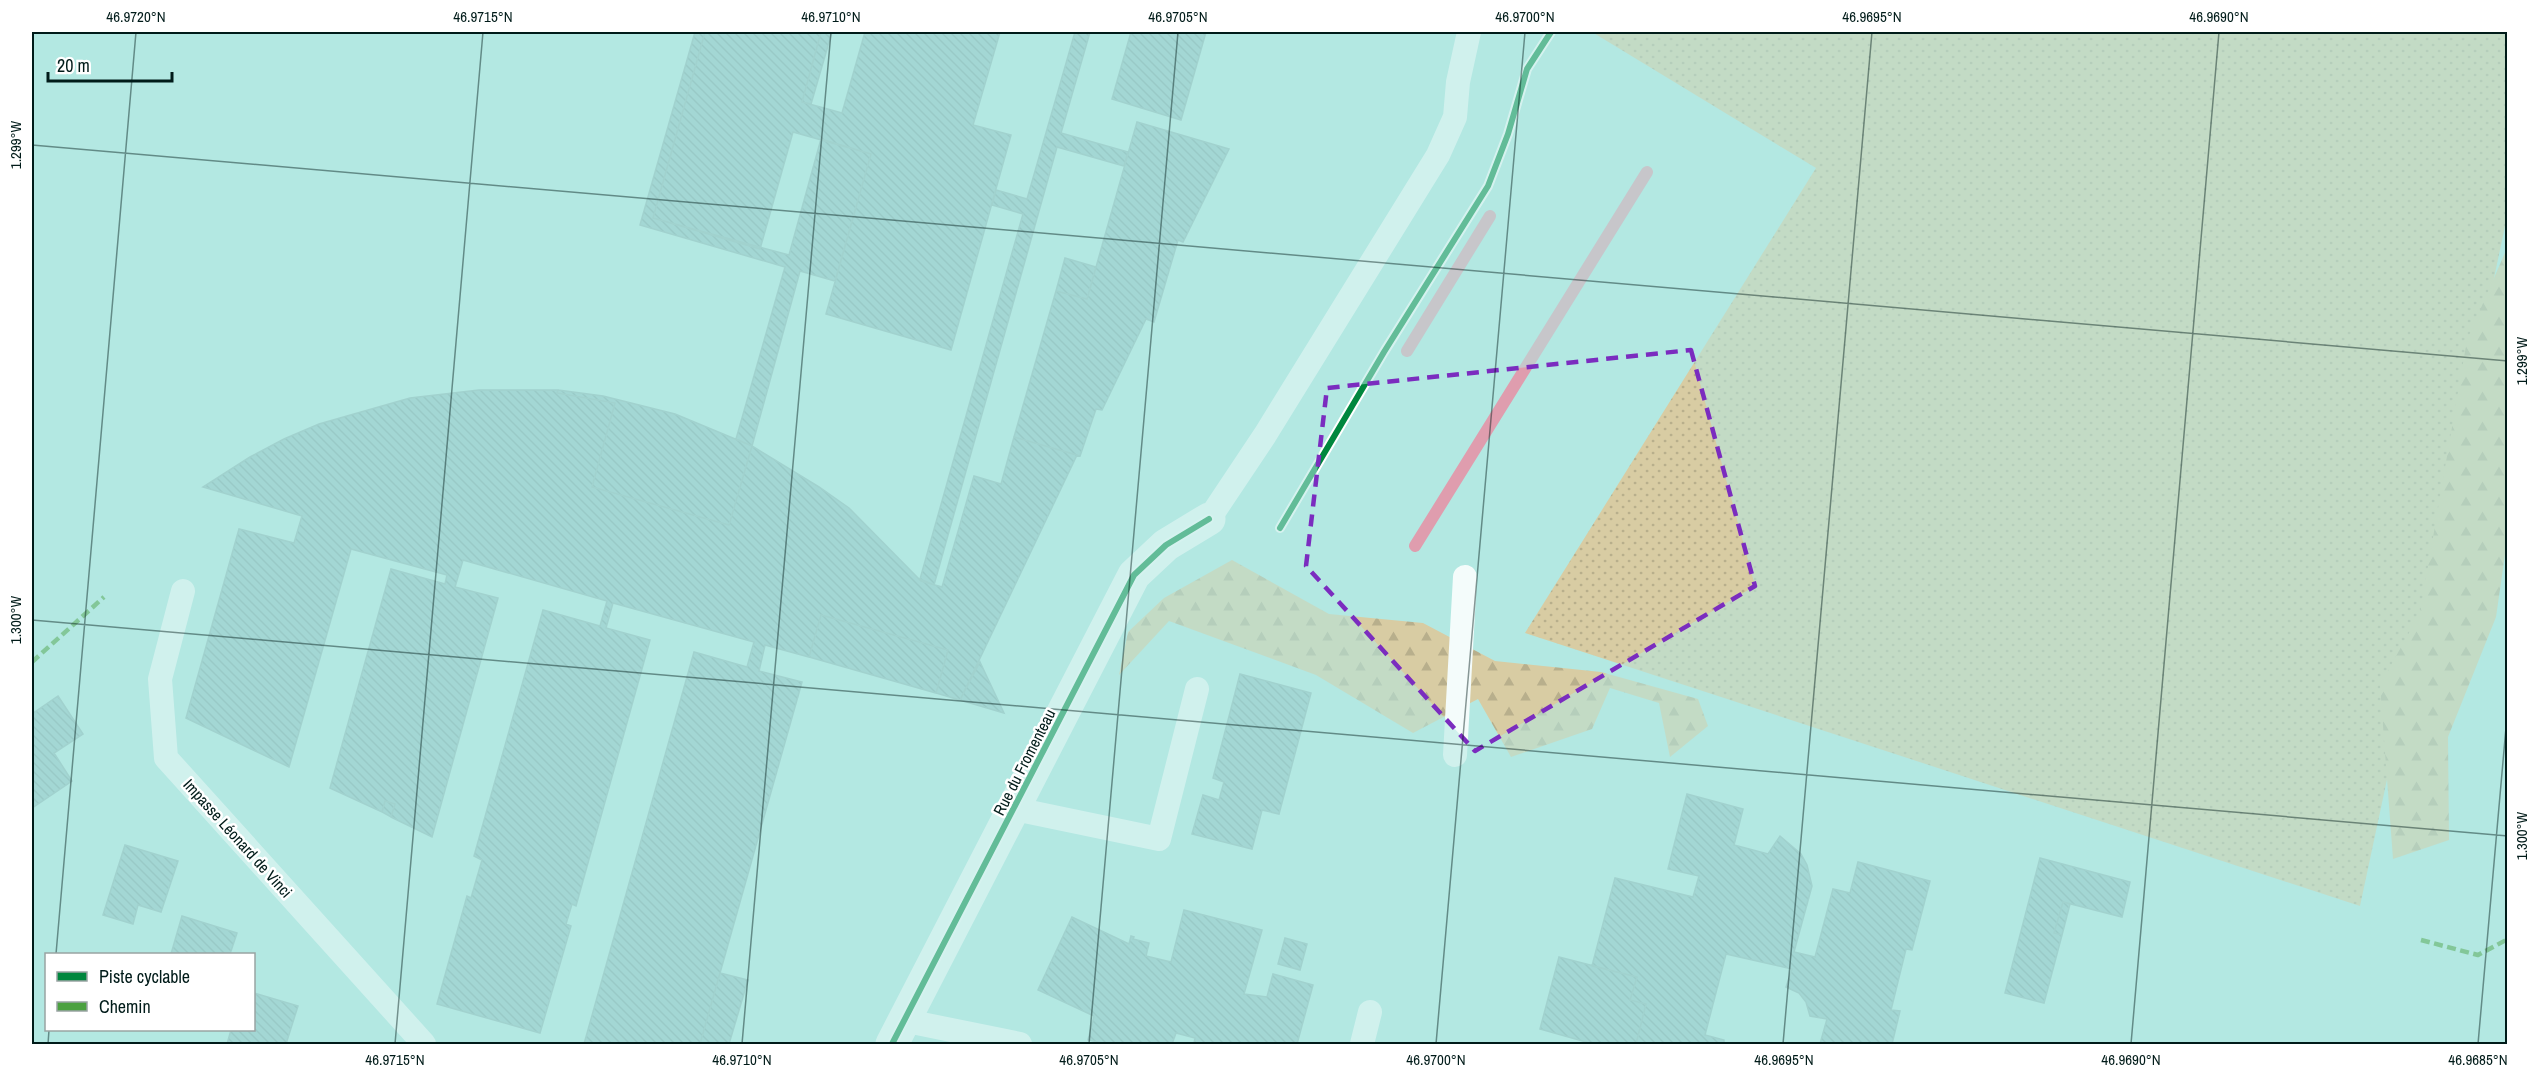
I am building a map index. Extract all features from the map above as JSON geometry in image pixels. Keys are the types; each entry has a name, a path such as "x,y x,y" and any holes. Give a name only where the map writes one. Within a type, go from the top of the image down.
{"street":[{"name":"Rue du Fromenteau","path":"899,1032 1134,575 1166,545 1209,519"}],"lane":[{"path":"1209,519 1265,435 1438,155 1455,117 1458,82 1469,32"},
{"path":"1455,755 1465,578"},
{"name":"Impasse Léonard de Vinci","path":"183,591 160,679 166,758 424,1044"},
{"path":"1015,808 1158,839 1197,688"},
{"path":"1362,1044 1370,1012"},
{"path":"899,1032 1020,1044"}],"highlighted area":[{"path":"1691,350 1755,586 1475,751 1306,566 1327,388"}],"green space":[{"path":"1592,32 2507,32 2507,217 2360,906 1525,633 1816,168"},
{"path":"2507,248 2507,541 2496,617 2448,737 2449,840 2393,859 2380,685 2420,613 2467,340"},
{"path":"1232,560 1329,614 1423,623 1495,661 1601,672 1698,699 1708,726 1670,757 1659,703 1610,688 1592,729 1511,757 1478,699 1413,733 1316,675 1169,621 1119,675 1128,632 1164,598"}],"building":[{"path":"695,32 705,32 653,218 789,255 821,139 871,154 835,281 800,271 752,446 736,439 785,267 640,225"},
{"path":"705,32 821,32 802,102 842,113 865,32 1000,32 973,125 1011,135 951,350 826,314 871,154 793,132 760,249 653,218"},
{"path":"821,32 832,32 811,104 802,102"},
{"path":"1075,32 1090,32 1061,133 1128,152 1124,166 1057,147 934,585 920,579 1023,214 992,205 996,190 1027,199"},
{"path":"1131,32 1206,32 1181,120 1112,99"},
{"path":"1137,122 1229,149 1183,242 1178,240 1154,322 1146,319 1102,410 1096,409 1080,456 1014,437 1056,291 1087,299"},
{"path":"1065,258 1096,267 1087,299 1056,291"},
{"path":"479,390 558,390 557,393 615,403 592,487 729,525 752,446 849,508 921,581 942,587 974,476 1001,484 1014,437 1077,455 960,700 936,693 948,650 821,615 809,657 765,645 759,671 802,682 700,1044 584,1044 694,652 747,667 754,642 613,603 606,628 650,640 576,906 572,904 566,924 571,926 540,1033 437,1004 467,896 471,898 482,860 474,856 543,610 600,626 607,601 463,560 455,587 498,598 432,837 391,817 395,804 385,801 382,812 330,788 391,569 445,584 447,575 351,549 289,767 186,718 239,529 294,543 302,516 203,487 250,457 319,424 410,398"},
{"path":"558,390 603,396 675,414 752,446 729,525 592,487 615,403 557,393"},
{"path":"821,615 948,650 936,693 809,657"},
{"path":"980,662 1004,713 960,700"},
{"path":"1240,674 1311,693 1279,814 1262,810 1252,849 1192,834 1203,795 1219,800 1224,782 1213,778"},
{"path":"58,696 83,734 54,753 72,781 32,808 32,714"},
{"path":"1687,794 1743,809 1734,845 1768,854 1780,836 1801,854 1807,865 1812,886 1794,952 1815,957 1833,889 1850,893 1858,862 1930,881 1912,950 1906,949 1891,1010 1900,1011 1892,1044 1820,1044 1827,1019 1810,1016 1806,1002 1799,993 1786,987 1792,969 1726,954 1705,1035 1724,1040 1724,1044 1636,1044 1646,1004 1630,1000 1637,977 1592,966 1615,878 1693,897 1699,876 1668,869"},
{"path":"385,801 395,804 391,817 382,812"},
{"path":"125,845 178,861 161,912 138,905 133,924 103,915"},
{"path":"2040,858 2130,882 2122,917 2063,902 2054,933 2062,935 2044,1003 2005,993"},
{"path":"2063,902 2070,904 2062,935 2054,933"},
{"path":"1184,910 1262,930 1244,994 1267,997 1273,974 1313,985 1297,1044 1201,1044 1194,1043 1195,1038 1176,1033 1172,1044 1107,1044 1088,1040 1094,1016 1038,990 1072,917 1129,944 1131,936 1134,937 1133,939 1149,943 1146,956 1171,962"},
{"path":"182,916 237,933 230,953 171,953"},
{"path":"1285,938 1307,944 1300,970 1278,964"},
{"path":"1559,957 1637,977 1630,1000 1646,1004 1636,1044 1593,1044 1540,1029"},
{"path":"720,973 748,980 729,1044 700,1044"},
{"path":"255,993 298,1006 286,1044 227,1044 231,1031 255,1031"}],"waterway":[{"path":"1415,546 1647,172"},
{"path":"1407,351 1490,216"}],"marked path":[{"path":"32,662 104,597"},
{"path":"2421,940 2478,955 2508,939"}],"cycle path":[{"path":"1280,528 1384,352 1488,186 1508,134 1527,69 1551,32"},
{"path":"892,1044 1134,575 1166,545 1209,519"}]}
